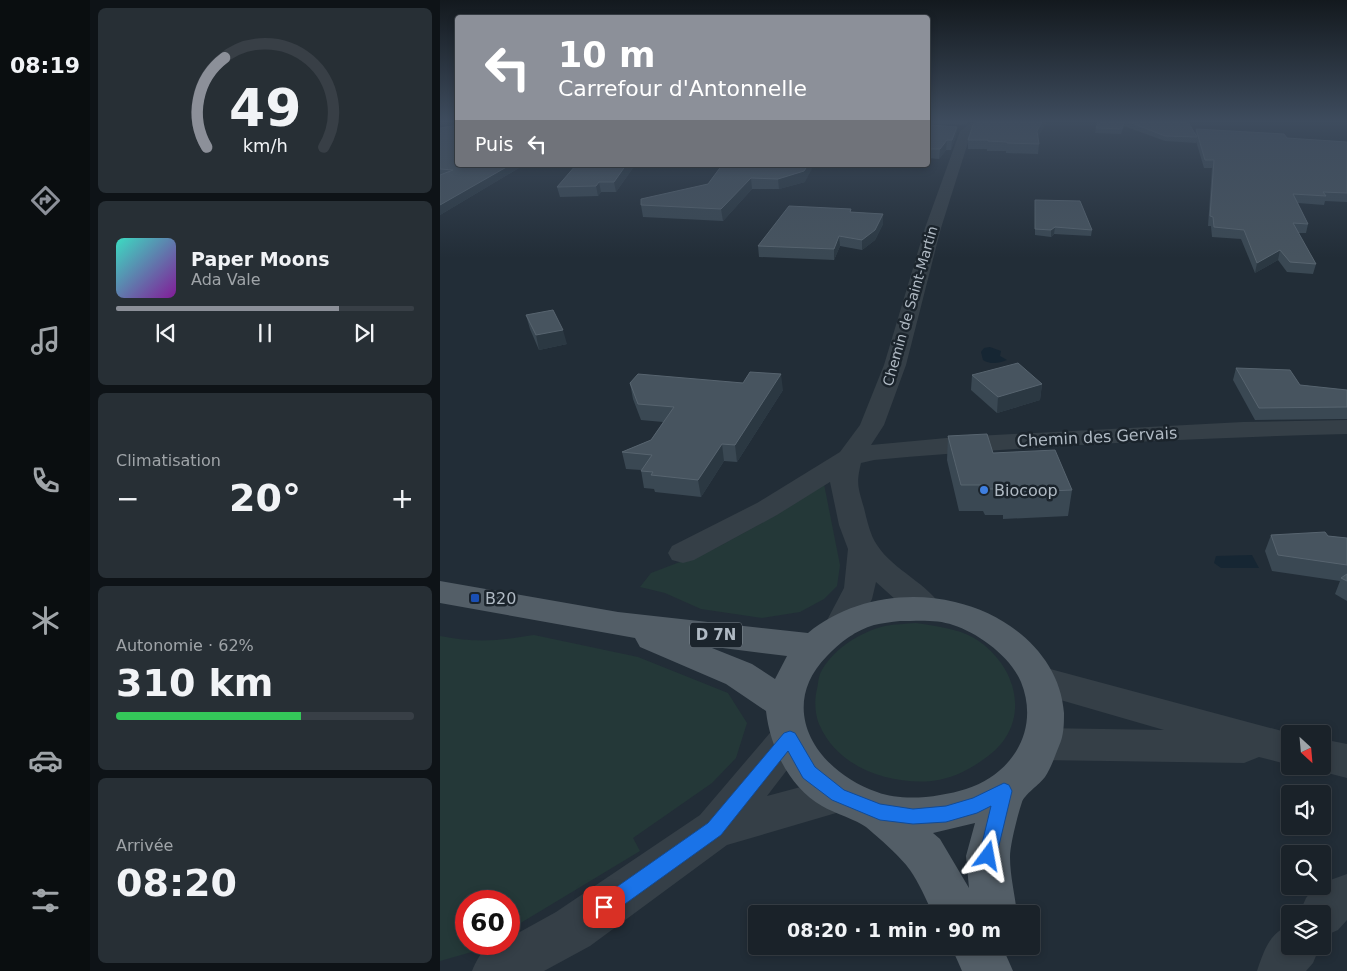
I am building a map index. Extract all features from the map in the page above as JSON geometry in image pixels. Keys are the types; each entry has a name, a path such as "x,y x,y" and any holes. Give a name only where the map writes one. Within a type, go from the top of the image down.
{"main road":[{"name":"D 7N","path":"440,592 618,624 827,636"},
{"path":"900,609 927,609 962,616 995,631 1021,653 1039,680 1046,712 1041,744 1026,769 1004,791 977,805 946,814 913,816 880,812 838,795 809,772 787,721 794,673 827,636 869,614 900,609"},
{"name":"D 7N","path":"618,624 739,674 787,721"},
{"path":"993,905 988,856 1004,791"},
{"path":"880,812 925,854 953,905"},
{"path":"980,955 989,971"},
{"path":"998,955 1000,971"}],"street":[{"name":"Chemin de Saint-Martin","path":"927,609 892,579 863,549 854,525 843,481 848,458 872,425 895,365 933,228 954,167"},
{"name":"Chemin des Gervais","path":"848,458 874,452 957,444 1243,429 1347,427"},
{"path":"683,553 767,509 848,458"},
{"name":"Chemin de Saint-Martin","path":"827,636 856,599 860,588 863,549"},
{"path":"1039,680 1281,747"},
{"path":"715,829 787,721"},
{"path":"1041,744 1281,748"},
{"path":"1331,758 1347,761"},
{"path":"496,971 573,930 715,829 838,795"},
{"path":"1330,905 1332,902 1347,896"},
{"path":"1281,971 1288,955"}],"green space":[{"path":"824,484 840,565 837,586 824,599 800,612 762,618 701,609 665,593 640,587 651,573 714,549 778,514"},
{"path":"916,623 938,626 974,638 990,650 1002,664 1010,680 1015,697 1010,731 1000,746 984,759 953,776 932,781 916,782 900,780 867,771 839,753 828,741 818,722 816,693 820,674 825,665 847,643 875,629 889,625"},
{"path":"534,635 638,657 728,693 747,723 736,758 712,783 633,838 640,851 520,923 520,890 455,890 455,955 461,955 440,961 440,636 465,640 509,639"}],"water":[{"path":"990,347 1001,351 1000,356 1007,360 989,363 983,360 981,352 984,348"},
{"path":"1252,555 1259,568 1221,568 1214,563 1216,556"}],"building":[{"path":"440,167 506,167 440,205 440,175 453,170 440,169"},
{"path":"574,167 624,167 614,182 599,182 596,186 557,187"},
{"path":"720,167 806,167 804,171 778,179 751,178 721,209 641,205 641,199 708,184"},
{"path":"1213,167 1347,167 1347,193 1323,192 1326,196 1293,194 1308,224 1293,223 1316,264 1290,262 1280,250 1257,263 1244,230 1214,227 1213,217 1210,216"},
{"path":"1035,200 1080,201 1092,230 1055,227 1051,230 1035,229"},
{"path":"789,206 851,209 850,212 883,214 875,230 862,240 839,236 834,249 758,246"},
{"path":"553,310 563,330 536,335 526,315"},
{"path":"1018,363 1042,384 998,397 972,375"},
{"path":"1236,368 1290,370 1300,385 1347,390 1347,407 1259,408"},
{"path":"750,372 781,374 735,445 722,444 698,480 651,475 653,472 641,471 652,455 622,452 651,440 674,407 638,404 630,383 638,374 743,383"},
{"path":"987,434 993,453 1055,450 1072,490 1006,493 1005,489 987,489 985,485 961,485 948,436"},
{"path":"1325,532 1328,536 1347,538 1347,565 1278,555 1271,535"},
{"path":"1347,574 1347,581 1341,578"}],"place":[{"name":"Biocoop","path":"984,490"},
{"name":"B20","path":"475,598"}],"route":[{"path":"604,907 715,829 790,738 809,772 838,795 880,812 913,816 946,814 977,805 1004,791 988,856"}]}
